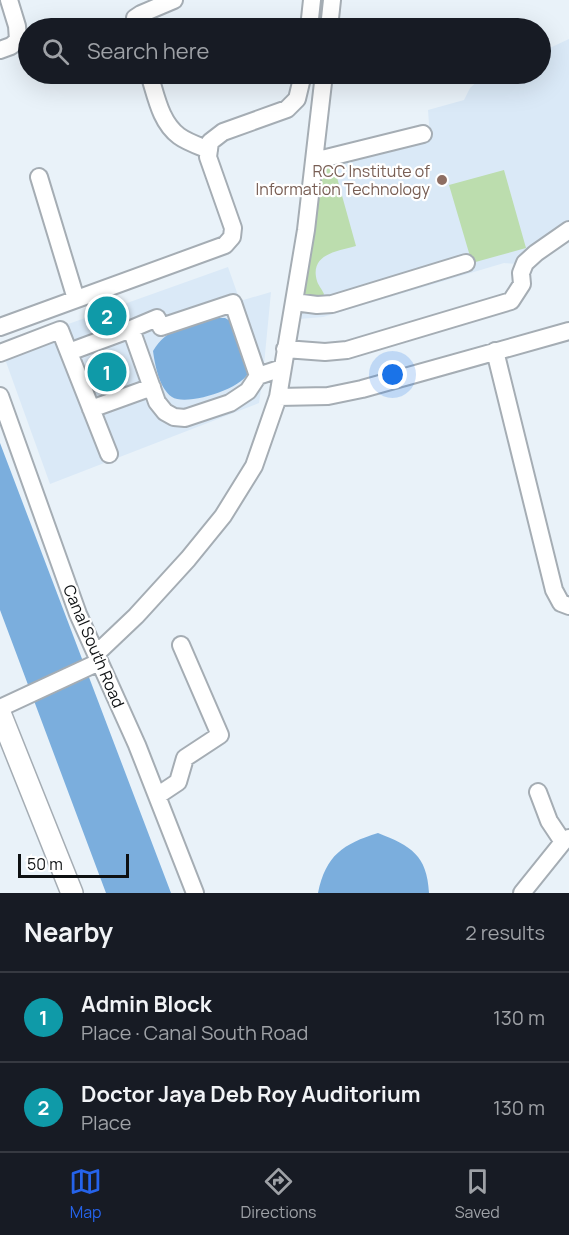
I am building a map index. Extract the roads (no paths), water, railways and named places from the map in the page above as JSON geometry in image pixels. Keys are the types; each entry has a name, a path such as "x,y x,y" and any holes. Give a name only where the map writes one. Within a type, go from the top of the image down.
{"main road":[{"path":"5,707 6,745 72,893"}],"street":[{"path":"0,50 11,46 18,40 17,26 9,0"},
{"path":"135,18 174,0"},
{"path":"310,18 312,0"},
{"path":"330,18 332,0"},
{"path":"152,84 162,113 172,130 180,137 208,150"},
{"path":"2,322 76,299 225,244 232,237 233,228 208,157 210,142 223,132 287,109 297,99 301,84"},
{"path":"5,707 95,660 223,516 254,466 278,397 306,230 323,84"},
{"path":"314,161 423,134"},
{"path":"39,177 76,299"},
{"path":"285,349 325,352 347,350 511,301 522,284 521,273 525,263 569,230"},
{"path":"294,302 332,304 466,263"},
{"path":"69,352 157,318 160,327 233,303 258,376"},
{"path":"131,329 157,402 165,412 174,417 185,418 230,403 248,391 258,376 282,368"},
{"path":"0,353 60,330 109,454"},
{"path":"278,397 328,396 362,389 569,331"},
{"path":"495,351 554,590 561,603 569,606"},
{"path":"91,409 152,387"},
{"name":"Canal South Road","path":"0,396 95,660 137,745 195,893"},
{"path":"157,796 178,782 185,758 220,735 181,645"},
{"path":"522,893 566,840 549,821 538,792"}],"water":[{"path":"210,318 225,318 234,323 246,354 249,371 237,384 214,394 189,400 172,397 161,382 153,351 164,337 185,326"},
{"path":"0,443 171,893 106,893 0,610"},
{"path":"378,833 408,848 421,861 428,880 429,893 318,893 326,869 338,853 355,842"}],"place":[{"name":"RCC Institute of Information Technology","path":"442,180"},
{"name":"Doctor Jaya Deb Roy Auditorium","path":"107,316"},
{"name":"Admin Block","path":"107,372"}]}
